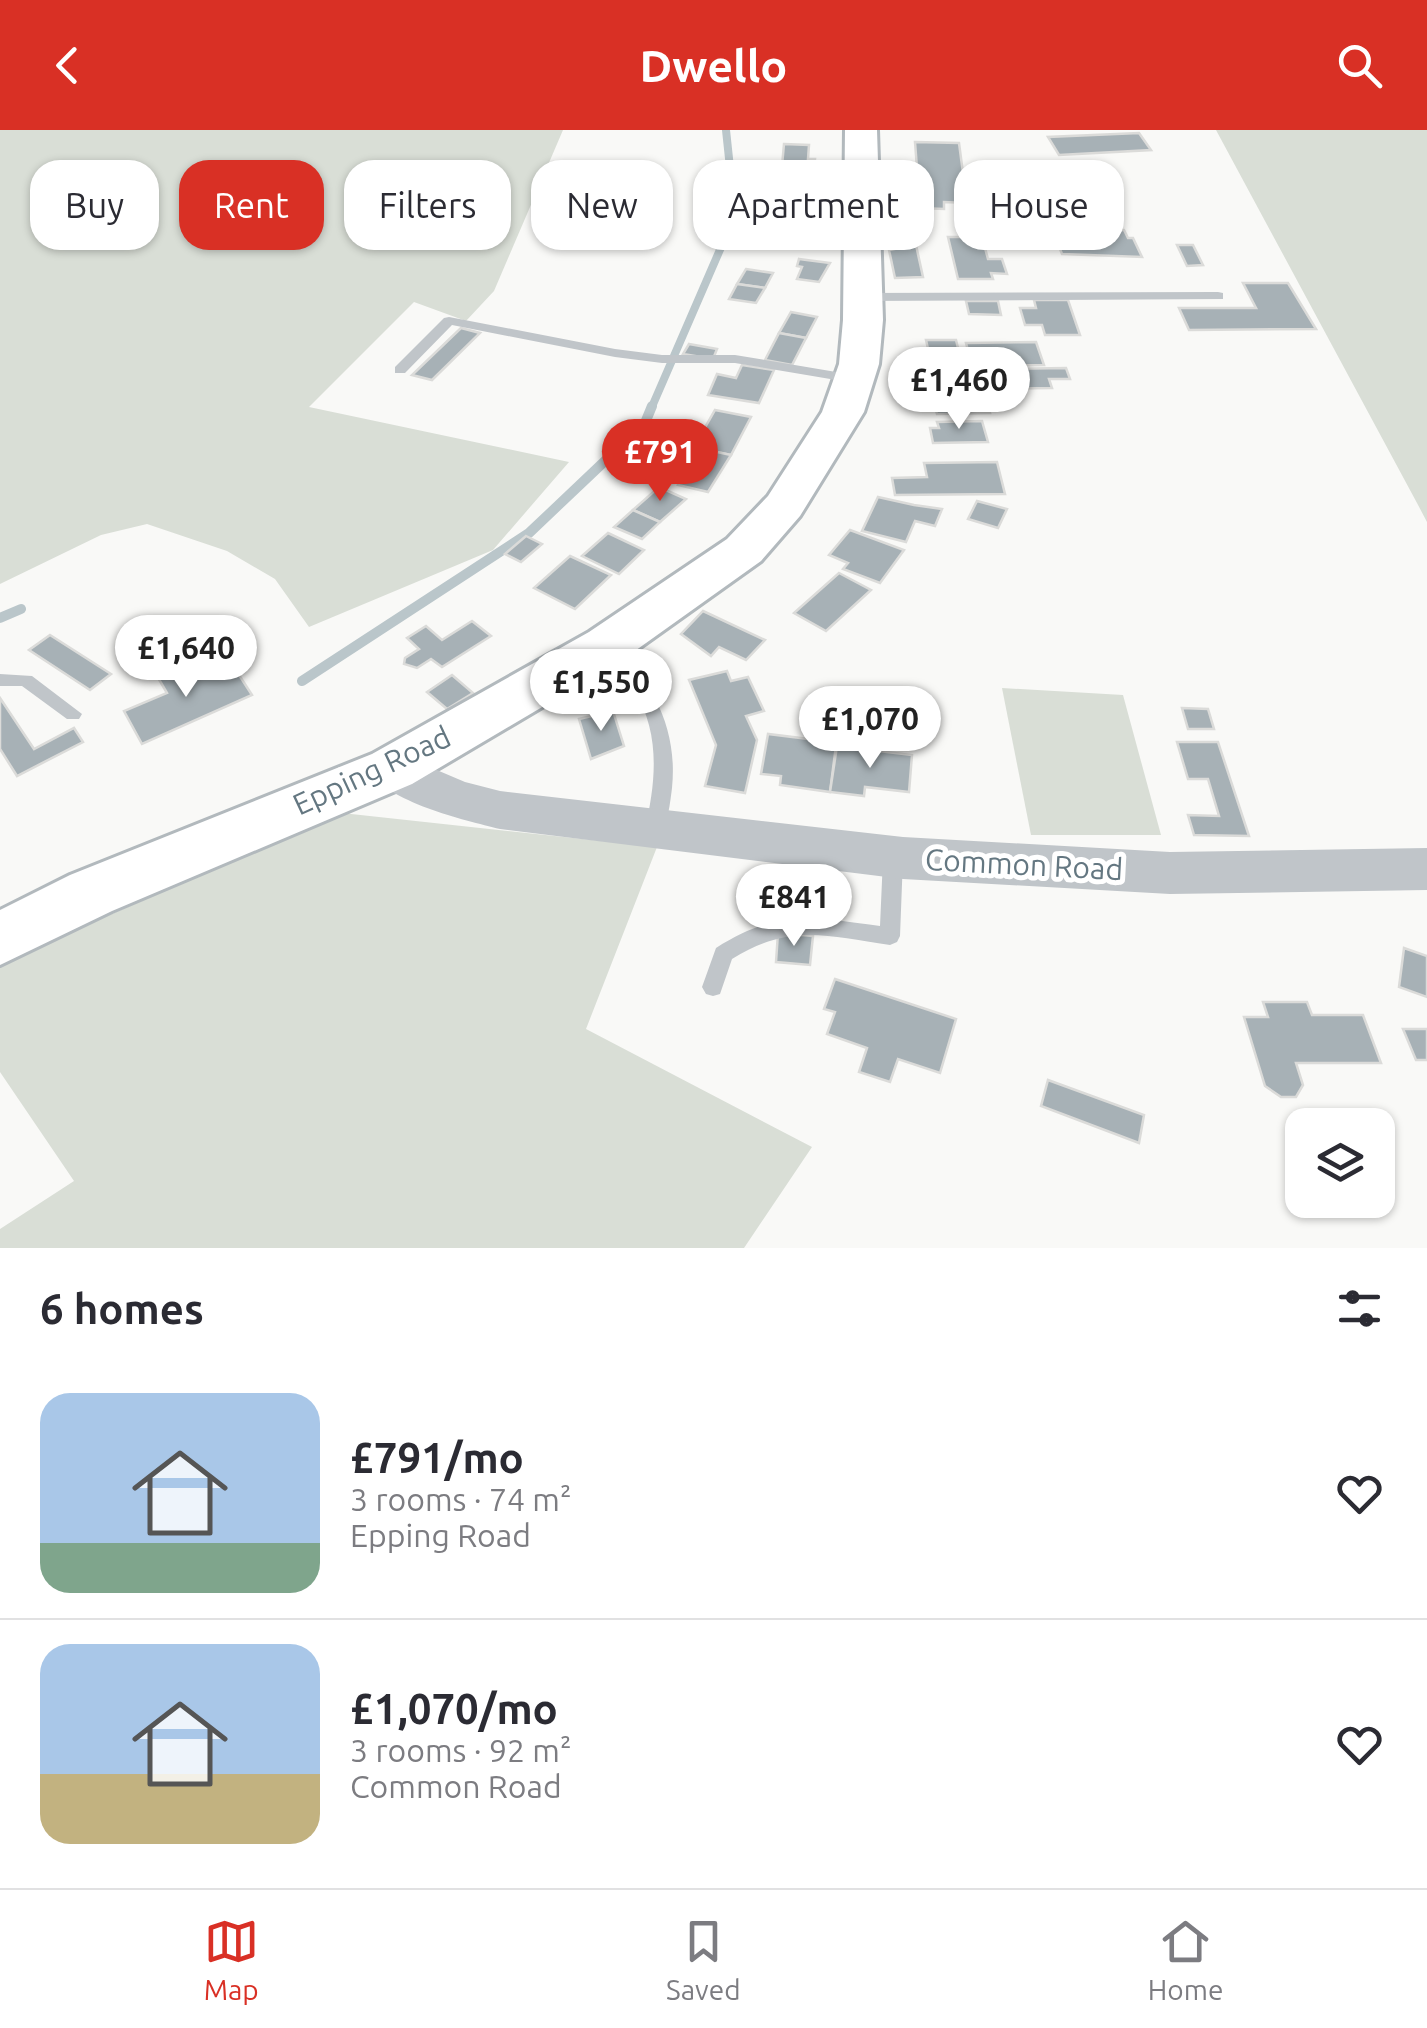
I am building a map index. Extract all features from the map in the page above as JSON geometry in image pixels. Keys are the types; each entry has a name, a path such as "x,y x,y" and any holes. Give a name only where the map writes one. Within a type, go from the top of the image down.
{"main road":[{"name":"Epping Road","path":"0,938 91,894 392,769 607,645 680,597 754,539 784,506 843,412 858,364 863,297 861,130"}],"street":[{"name":"Common Road","path":"392,769 454,798 500,810 893,858 1170,872 1427,869"}],"lane":[{"path":"863,297 1218,296"},
{"path":"400,370 449,320 615,353 714,362 735,359 854,379"},
{"path":"607,645 634,671 650,697 660,725 666,754 664,790 655,830"},
{"path":"0,680 26,680 73,714"},
{"path":"714,987 723,954 766,928 788,924 890,936 893,858"}],"shaded area":[{"path":"0,130 563,130 550,160 531,160 531,205 494,291 466,321 414,302 309,407 569,462 493,550 309,627 275,579 227,551 147,524 101,535 0,584"},
{"path":"1216,130 1427,130 1427,522 1417,503"},
{"path":"1002,688 1123,695 1161,835 1031,835"},
{"path":"342,813 657,847 586,1029 812,1147 744,1248 0,1248 0,1229 74,1181 0,1072 0,963"}],"building":[{"path":"1139,133 1151,150 1059,155 1048,137"},
{"path":"915,142 959,143 961,160 954,160 954,202 944,202 944,209 934,209 934,160 916,160"},
{"path":"784,144 809,145 808,159 815,159 815,160 783,160"},
{"path":"1124,230 1128,238 1133,238 1142,257 1062,254 1060,250 1124,250"},
{"path":"948,237 954,237 954,250 986,250 988,259 1002,259 1007,274 991,273 993,279 958,279"},
{"path":"1177,245 1193,245 1203,265 1187,266"},
{"path":"889,250 917,250 923,277 895,278"},
{"path":"799,259 830,263 819,282 797,279 802,267 797,266"},
{"path":"746,269 773,273 765,288 737,284"},
{"path":"1243,283 1288,283 1316,329 1189,330 1179,308 1256,308"},
{"path":"737,284 765,288 756,303 729,299"},
{"path":"1034,300 1068,300 1080,335 1045,335 1042,325 1025,325 1020,308 1036,308"},
{"path":"966,301 998,301 1001,315 969,314"},
{"path":"791,312 817,317 806,338 779,333"},
{"path":"461,328 480,333 432,380 412,375"},
{"path":"779,333 806,338 792,365 765,360"},
{"path":"926,340 956,340 959,352 929,353"},
{"path":"1036,342 1044,365 972,366 966,343"},
{"path":"689,344 717,349 713,359 683,354"},
{"path":"742,365 774,370 759,403 708,395 717,374 736,378"},
{"path":"1066,368 1070,379 1049,379 1052,388 966,389 963,377 998,377 996,369"},
{"path":"984,393 990,413 937,414 933,400 942,399 941,394"},
{"path":"715,410 751,417 731,455 694,447"},
{"path":"982,421 988,442 933,443 930,428 939,428 937,422"},
{"path":"694,447 731,455 708,492 678,485 683,477 677,476"},
{"path":"997,462 1005,494 895,495 892,478 927,477 924,463"},
{"path":"659,487 686,499 660,522 633,510"},
{"path":"878,497 942,509 935,526 915,521 906,542 862,531"},
{"path":"977,501 1007,509 998,528 968,519"},
{"path":"633,510 660,522 642,539 614,527"},
{"path":"850,530 904,550 880,583 843,569 848,563 829,555"},
{"path":"608,533 644,550 619,574 582,556"},
{"path":"526,536 542,544 521,562 505,554"},
{"path":"570,556 611,575 575,609 534,588"},
{"path":"839,573 871,590 826,631 794,613"},
{"path":"703,611 765,640 746,660 719,647 711,656 681,634"},
{"path":"472,621 491,636 442,667 431,659 417,668 404,664 405,658 419,649 407,638 426,626 442,640"},
{"path":"50,635 111,674 90,690 29,650"},
{"path":"193,661 203,677 232,664 252,695 142,744 124,711 167,693 157,676"},
{"path":"727,671 731,681 748,677 764,711 746,716 757,740 745,793 705,786 716,745 689,680"},
{"path":"452,675 473,693 447,709 427,692"},
{"path":"0,698 34,749 74,728 83,742 17,776 0,749"},
{"path":"1182,708 1208,709 1214,729 1188,729"},
{"path":"613,711 624,746 591,759 579,719"},
{"path":"818,727 838,730 830,792 780,785 781,776 761,774 768,734 817,740"},
{"path":"1177,742 1218,742 1249,836 1194,835 1188,815 1219,816 1208,779 1188,779"},
{"path":"837,746 912,755 909,792 865,787 864,796 830,792"},
{"path":"778,933 813,936 810,965 776,962"},
{"path":"1404,948 1427,956 1427,997 1399,987"},
{"path":"835,979 956,1019 940,1073 898,1059 890,1082 859,1072 867,1048 827,1034 835,1012 824,1009"},
{"path":"1263,1002 1307,1002 1312,1015 1363,1015 1381,1063 1296,1063 1303,1085 1296,1097 1281,1097 1265,1086 1244,1017 1268,1017"},
{"path":"1403,1029 1427,1029 1427,1060 1416,1060"},
{"path":"1048,1080 1144,1115 1139,1143 1041,1106"}],"waterway":[{"path":"651,409 735,215 726,130"},
{"path":"302,681 529,533 645,423 652,406"},
{"path":"0,618 21,609"}]}
